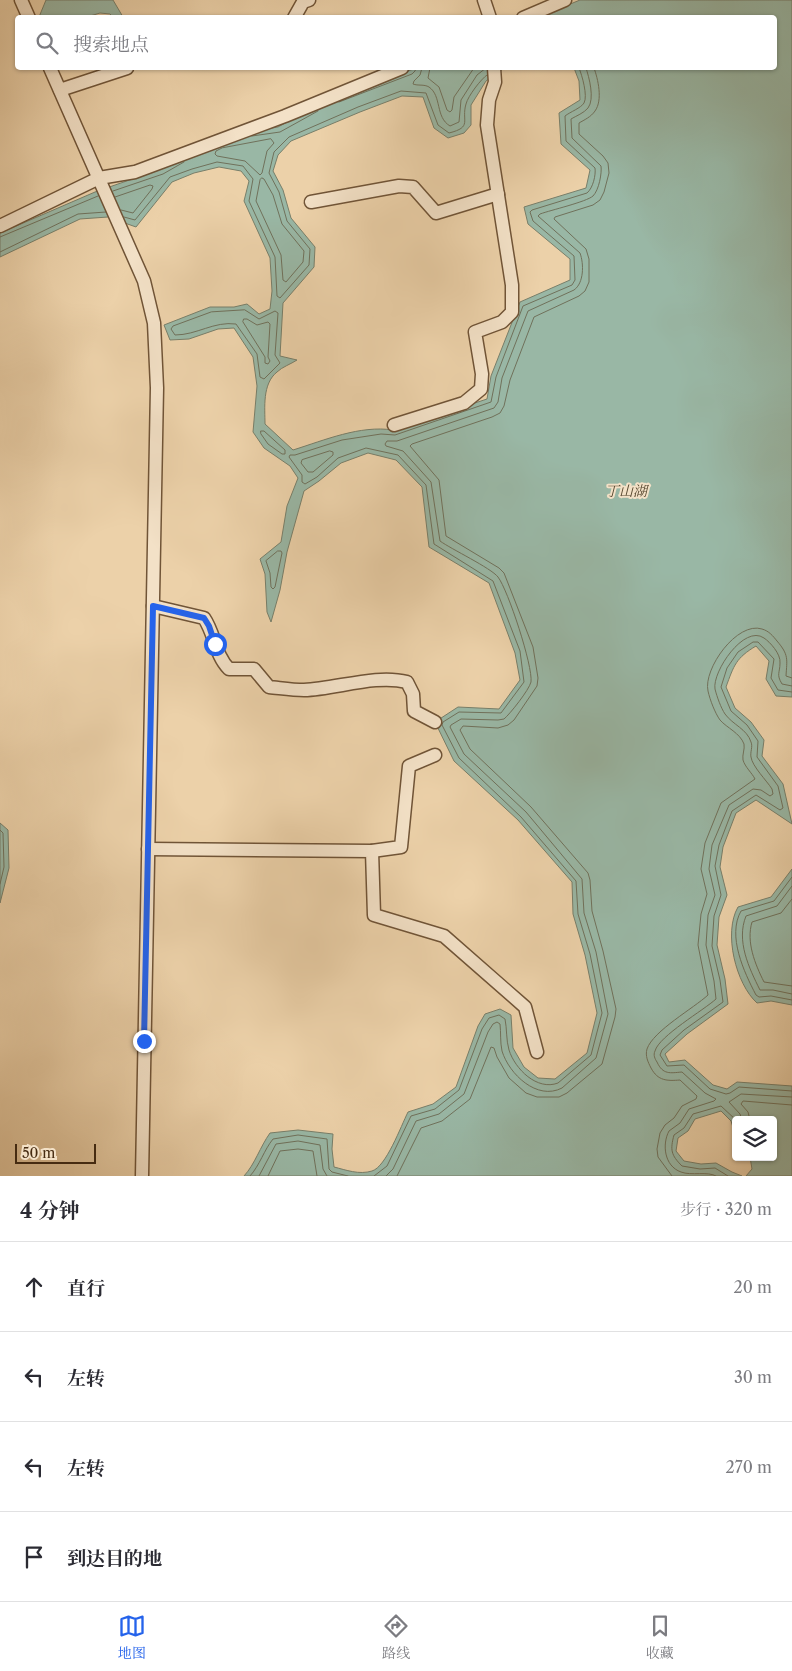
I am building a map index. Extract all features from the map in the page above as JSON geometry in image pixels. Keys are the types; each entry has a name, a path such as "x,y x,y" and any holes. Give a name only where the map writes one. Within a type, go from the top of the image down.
{"street":[{"path":"21,0 27,15"},
{"path":"484,0 489,15"},
{"path":"530,15 565,0"},
{"path":"296,15 305,1"},
{"path":"51,70 144,281 154,323 157,388 142,1176"},
{"path":"60,90 121,70"},
{"path":"0,226 98,178 135,172 285,116 397,70"},
{"path":"394,425 464,403 480,389 482,374 475,332 502,322 512,312 512,285 487,125 489,100 495,82 494,70"},
{"path":"311,202 399,186 413,187 436,213 498,194"},
{"path":"153,606 204,618 209,626 221,661 229,669 254,669 269,687 304,690 360,682 399,680 407,682 413,694 414,710 435,722"},
{"path":"148,848 372,851 401,847 409,766 435,755"},
{"path":"372,851 374,915 444,936 525,1007 537,1052"}],"water":[{"path":"46,0 113,0 122,15 100,13 94,15 40,15"},
{"name":"丁山湖","path":"580,0 792,0 792,697 776,696 766,679 769,661 756,646 744,654 736,663 726,687 735,708 751,722 764,740 762,756 783,784 792,824 756,800 736,813 723,847 720,867 727,895 719,917 717,945 725,979 728,1004 687,1034 665,1054 669,1062 685,1060 713,1085 727,1089 737,1082 792,1086 792,1176 746,1176 752,1169 751,1161 777,1161 777,1116 732,1116 732,1124 721,1111 695,1119 688,1131 678,1138 676,1151 684,1161 701,1164 716,1163 742,1176 244,1176 270,1133 298,1130 333,1134 334,1167 353,1172 372,1171 377,1168 388,1154 408,1112 433,1104 456,1087 478,1026 485,1014 500,1009 511,1015 513,1048 524,1067 538,1078 555,1079 587,1053 597,1013 585,955 573,914 572,882 518,820 454,761 435,722 458,707 499,709 520,680 515,653 489,583 429,547 422,487 396,460 368,453 341,463 304,491 287,552 280,590 271,622 267,612 265,574 260,559 281,542 287,506 298,478 290,466 264,448 253,432 257,386 253,357 234,328 218,329 189,339 170,340 164,325 210,307 234,307 247,304 259,314 270,309 272,291 270,258 244,201 249,181 241,171 219,167 194,173 172,182 136,227 108,217 80,219 0,257 0,233 95,192 161,169 218,137 278,127 320,104 411,70 501,70 486,81 471,105 471,125 464,133 448,138 434,128 423,97 402,96 291,141 278,155 273,171 283,190 291,218 315,247 314,267 283,303 280,356 297,360 279,370 269,383 265,396 265,424 293,450 355,431 393,430 487,399 491,376 520,302 570,280 570,259 528,224 524,207 586,188 590,170 561,144 559,113 580,100 579,81 575,70 777,70 777,15 544,15"},
{"path":"0,823 8,830 9,868 0,903"},
{"path":"792,869 792,1005 771,1001 757,1003 743,984 734,958 732,930 734,918 738,907 771,897"}],"route":[{"path":"144,1041 153,606 204,618 215,644"}]}
